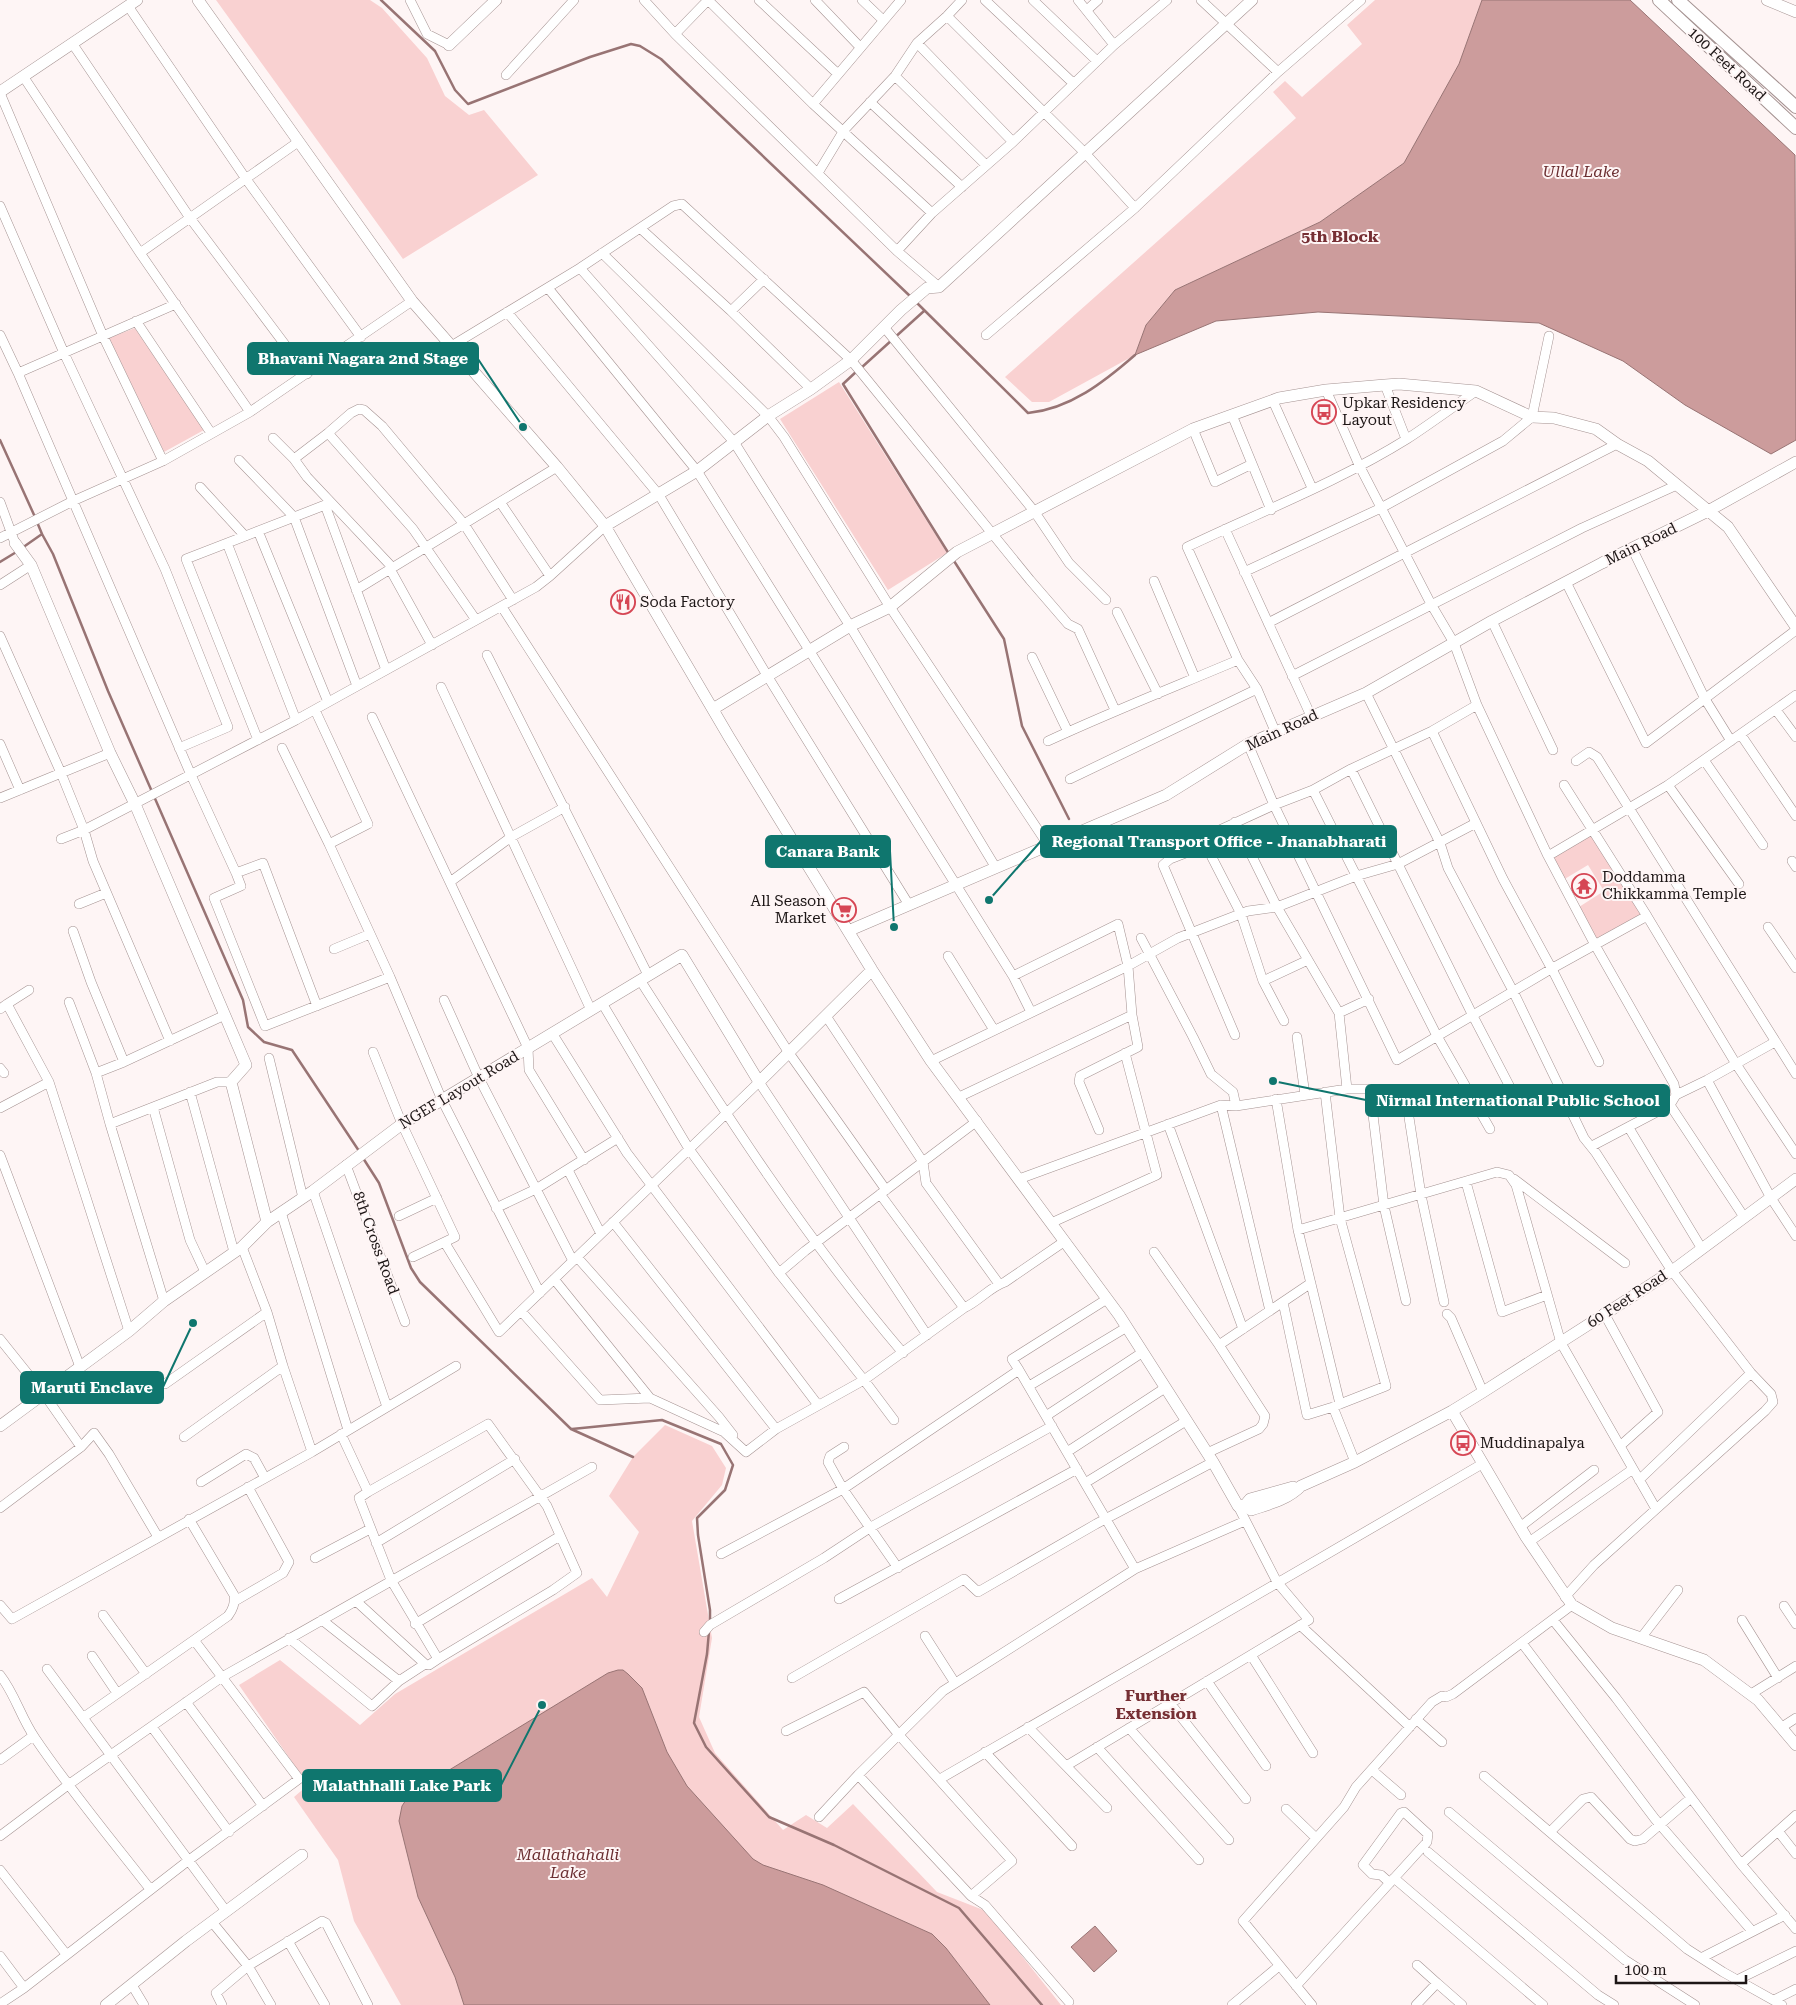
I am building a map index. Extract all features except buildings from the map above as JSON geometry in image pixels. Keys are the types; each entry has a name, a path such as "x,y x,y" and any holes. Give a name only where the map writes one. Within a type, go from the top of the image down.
{"main road":[{"name":"100 Feet Road","path":"1659,0 1796,128"},
{"name":"100 Feet Road","path":"1678,0 1796,106"}],"street":[{"path":"198,0 412,301 453,345 557,466 605,526 872,970 931,1060 1127,1327 1242,1506 1245,1521 1277,1582 1308,1620 1066,1766"},
{"path":"410,0 428,34 449,45 496,0"},
{"path":"506,75 574,0"},
{"path":"644,0 675,34 897,251 939,287"},
{"path":"675,34 708,0 813,104 844,130 932,212"},
{"path":"759,0 838,74"},
{"path":"815,0 860,46"},
{"path":"862,0 883,20"},
{"path":"813,104 860,46 901,0"},
{"path":"818,173 844,130 894,76 917,43 962,0"},
{"path":"985,0 1073,83"},
{"path":"1033,0 1097,61"},
{"path":"1078,0 1114,45"},
{"path":"1087,10 1098,0"},
{"path":"897,251 932,212 1013,142 1043,111 1114,45 1167,0"},
{"path":"1202,0 1278,72"},
{"path":"61,839 84,830 315,710 536,587 605,526 697,471 768,416 811,389 851,360 927,288 939,287 1252,0"},
{"path":"986,335 1135,208 1278,72 1361,0"},
{"path":"1767,0 1796,12"},
{"path":"163,461 103,336 0,92 132,3 246,179 361,337"},
{"path":"947,16 1085,153 1135,208"},
{"path":"72,43 190,218 307,374"},
{"path":"917,43 1013,142"},
{"path":"23,76 140,254 250,412"},
{"path":"894,76 986,165"},
{"path":"870,102 962,187"},
{"path":"140,254 298,142"},
{"path":"453,345 580,268 673,206 682,204 851,360 1061,616 1068,624 1078,629 1115,710"},
{"path":"0,206 64,353 165,568 228,727 179,748"},
{"path":"640,228 731,311 811,389"},
{"path":"602,253 768,416 784,437 890,607 1048,845"},
{"path":"580,268 734,442 850,626 996,868"},
{"path":"731,311 764,279"},
{"path":"548,288 697,471 1013,976 1031,1012"},
{"path":"0,538 13,537 73,501 163,461 250,412 412,301"},
{"path":"18,373 176,304"},
{"path":"507,312 659,495 768,677 909,905"},
{"path":"136,322 211,434"},
{"path":"884,327 1034,511 1069,563 1106,600"},
{"path":"0,335 179,748 241,886 214,898 265,1026 390,977"},
{"path":"1244,572 1381,508 1503,441 1532,417 1549,336"},
{"path":"713,708 768,677 850,626 890,607 957,552 1193,429 1273,400 1326,390 1385,385 1399,384 1476,391 1532,417 1554,418 1596,429 1617,444 1648,461 1728,527 1796,629 1646,743 1566,582"},
{"path":"1385,385 1406,439"},
{"path":"1326,390 1359,465 1431,604 1454,643 1477,705 1548,856 1595,945 1674,1084 1676,1095"},
{"path":"1275,731 1257,689 1238,660 1187,547 1271,510 1359,465 1406,439 1476,391"},
{"path":"1273,400 1312,488"},
{"path":"294,459 351,413 359,409 364,410 382,426 464,524 513,600"},
{"path":"1232,415 1271,510"},
{"path":"1193,429 1215,482 1252,464"},
{"path":"328,433 412,529 476,620"},
{"path":"273,438 391,568 432,645"},
{"path":"1268,623 1617,444"},
{"path":"239,460 294,517 358,686"},
{"name":"Main Road","path":"848,931 1166,795 1248,744 1366,693 1492,621 1632,548 1708,511 1796,462"},
{"path":"356,590 557,466"},
{"path":"1292,676 1582,528 1677,485"},
{"path":"200,487 245,536"},
{"path":"0,502 13,537 31,566 110,753 135,804 246,1065 231,1082 217,1082 110,1124"},
{"path":"500,502 550,576"},
{"path":"258,740 186,559 324,505 386,670"},
{"path":"1225,529 1310,716"},
{"path":"258,531 328,702"},
{"path":"227,543 296,720"},
{"path":"1632,548 1705,699 1731,741"},
{"path":"0,584 31,566"},
{"path":"1154,581 1195,678"},
{"path":"502,606 789,1053 964,1308"},
{"path":"1117,612 1158,694"},
{"path":"1492,621 1553,750"},
{"path":"0,636 61,773 84,830 93,861 106,893 170,1041"},
{"path":"487,655 565,807 644,978 726,1114 816,1242 868,1312 903,1353"},
{"path":"1032,657 1068,732"},
{"path":"1048,741 1115,710 1238,660"},
{"path":"441,688 591,1010"},
{"path":"1070,779 1257,689"},
{"path":"1312,2005 1243,1921 1432,1702 1442,1696 1446,1697 1454,1694 1553,1620 1594,1565 1769,1408 1773,1402 1771,1394 1751,1373 1672,1271 1592,1146 1584,1138 1514,991 1448,868 1440,843 1366,693"},
{"path":"1548,856 1631,809 1668,785 1796,695"},
{"path":"1284,1021 1263,981 1241,914 1202,838 1274,805 1313,790 1351,769 1432,731 1477,705"},
{"path":"315,710 368,824 329,844"},
{"path":"1776,710 1796,738"},
{"path":"372,717 528,1048 529,1070 584,1160"},
{"path":"1432,731 1503,879 1599,1062"},
{"path":"1741,734 1796,816"},
{"path":"0,744 20,790"},
{"path":"1248,744 1274,805 1397,1060 1551,969 1647,916"},
{"path":"282,748 329,844 390,977 442,1100 540,1292"},
{"path":"1576,761 1589,752 1597,757 1796,1074"},
{"path":"0,798 110,753"},
{"path":"1704,760 1763,844"},
{"path":"1351,769 1473,1016 1523,1112"},
{"path":"1564,785 1594,830 1736,1064 1796,1154"},
{"path":"1668,785 1740,884"},
{"path":"1313,790 1437,1036 1490,1129"},
{"path":"450,882 511,837 565,807"},
{"path":"1235,822 1277,907 1339,1013 1347,1089"},
{"path":"931,1060 1128,966 1193,932 1241,914 1277,907 1356,876 1398,864 1476,823"},
{"path":"1206,845 1170,860 1163,865 1235,1034"},
{"path":"236,874 263,863 317,1006"},
{"path":"79,904 106,893"},
{"path":"1013,976 1118,924 1128,966 1132,1015 1138,1047 1080,1076 1079,1082 1099,1130"},
{"path":"1768,926 1796,968"},
{"path":"73,931 91,982 124,1062"},
{"path":"334,949 370,934"},
{"path":"1141,938 1194,1037 1211,1074 1233,1092 1236,1106"},
{"name":"NGEF Layout Road","path":"0,1426 129,1331 164,1301 238,1250 267,1222 313,1191 402,1124 682,955 759,1082"},
{"path":"948,956 994,1030"},
{"path":"1263,981 1308,960"},
{"path":"445,1243 499,1332 789,1053 872,970"},
{"path":"28,990 3,1007 49,1082 129,1331"},
{"path":"1339,1013 1369,999"},
{"path":"444,1000 479,1078 575,1259 719,1417 746,1452"},
{"path":"69,1002 96,1073 164,1301"},
{"path":"602,1003 689,1149 779,1273 894,1420"},
{"path":"96,1073 225,1015"},
{"path":"959,1097 1132,1015"},
{"path":"826,1016 923,1162 926,1183 999,1284"},
{"path":"552,1034 618,1138 818,1405"},
{"path":"1297,1037 1305,1095"},
{"path":"1592,1146 1670,1105 1676,1095 1775,1042"},
{"path":"373,1052 402,1124 455,1237 413,1257"},
{"path":"1052,1223 1157,1175 1125,1053"},
{"path":"269,1058 303,1198"},
{"path":"1707,1080 1771,1198 1796,1236"},
{"path":"0,1108 49,1082"},
{"path":"231,1082 267,1222"},
{"path":"759,1082 927,1335"},
{"path":"1019,1179 1221,1105 1236,1106 1347,1089 1396,1088 1406,1098 1421,1195 1444,1302"},
{"path":"1370,1090 1384,1206 1406,1301"},
{"path":"190,1092 238,1250 267,1312 312,1452"},
{"path":"1282,1302 1307,1415 1386,1386 1340,1218 1325,1092"},
{"path":"1276,1099 1298,1230 1336,1405 1356,1462"},
{"path":"1221,1105 1270,1311"},
{"path":"1670,1105 1744,1217"},
{"path":"153,1107 190,1240 205,1272"},
{"path":"779,1273 816,1242 977,1121"},
{"path":"1168,1124 1243,1329"},
{"path":"1628,1128 1702,1249"},
{"path":"496,1208 568,1170 618,1138"},
{"path":"0,1154 80,1367"},
{"name":"8th Cross Road","path":"346,1165 405,1322"},
{"path":"568,1170 601,1234"},
{"path":"1298,1230 1498,1172 1509,1175 1625,1264"},
{"path":"1509,1175 1516,1185 1561,1343 1656,1509"},
{"name":"60 Feet Road","path":"1242,1506 1250,1499 1260,1498 1292,1487 1301,1486 1356,1462 1452,1411 1672,1271 1796,1179"},
{"path":"1466,1182 1502,1312 1548,1295"},
{"path":"313,1191 387,1407"},
{"path":"399,1216 437,1198"},
{"path":"281,1212 344,1432 368,1492"},
{"path":"613,1222 776,1429"},
{"path":"746,1452 776,1429 864,1380 964,1308 1065,1241"},
{"path":"792,1678 964,1579 978,1592 1106,1520 1259,1429 1265,1420 1265,1416 1219,1345 1154,1252"},
{"path":"554,1279 650,1398 724,1432 746,1452"},
{"path":"1219,1345 1311,1283"},
{"path":"1108,1299 1012,1359 1134,1569"},
{"path":"521,1311 600,1400 650,1398"},
{"path":"164,1384 267,1312"},
{"path":"1604,1313 1658,1412 1620,1446"},
{"path":"1448,1314 1483,1392"},
{"path":"1029,1386 1127,1327"},
{"path":"0,1339 44,1394 81,1447"},
{"path":"1046,1416 1143,1352"},
{"path":"184,1437 283,1366"},
{"path":"0,1605 12,1619 312,1452 456,1366"},
{"path":"721,1554 843,1489 1019,1370"},
{"path":"1639,1480 1751,1373"},
{"path":"1067,1452 1165,1388"},
{"path":"1452,1411 1520,1527 1568,1601 1612,1628 1704,1660 1752,1694 1796,1744"},
{"path":"1085,1483 1186,1421"},
{"path":"289,1638 372,1706 399,1681 425,1664 429,1665 553,1590 577,1573 547,1506 488,1424 359,1498 391,1580 415,1624 438,1659"},
{"path":"704,1632 710,1625 872,1528 1052,1426"},
{"path":"0,1508 81,1447 94,1433 109,1454 158,1537"},
{"path":"844,1447 830,1456 828,1462 843,1489 872,1528 898,1568"},
{"path":"200,1482 246,1454 254,1458 265,1478"},
{"path":"376,1543 515,1459"},
{"path":"940,1779 1482,1464"},
{"path":"0,1836 68,1785 222,1677 592,1467"},
{"path":"839,1599 1077,1469"},
{"path":"1530,1542 1633,1469"},
{"path":"1520,1527 1594,1470"},
{"path":"234,1601 283,1573 290,1562 248,1487"},
{"path":"84,1717 228,1616 231,1612 234,1595 189,1520"},
{"path":"819,1817 858,1774 943,1691 1134,1569 1245,1521"},
{"path":"315,1558 370,1528"},
{"path":"415,1624 560,1536"},
{"path":"1641,1638 1678,1590"},
{"path":"356,1600 425,1664"},
{"path":"1784,1606 1796,1624"},
{"path":"103,1615 146,1674"},
{"path":"322,1620 399,1681"},
{"path":"1553,1620 1616,1698 1741,1864 1796,1929"},
{"path":"1742,1620 1778,1678"},
{"path":"1300,1625 1410,1727"},
{"path":"925,1636 955,1683"},
{"path":"0,2004 24,1988 150,1889 299,1779 194,1640"},
{"path":"1522,1643 1659,1824 1752,1931"},
{"path":"1251,1655 1313,1753"},
{"path":"92,1656 117,1693"},
{"path":"1752,1694 1796,1666"},
{"path":"47,1669 226,1912"},
{"path":"0,1675 4,1687 33,1736 68,1785 150,1889"},
{"path":"1207,1681 1266,1766"},
{"path":"786,1731 864,1692 899,1735 1012,1861 971,1896"},
{"path":"186,1702 263,1806"},
{"path":"1170,1703 1246,1799"},
{"path":"1782,1727 1796,1718"},
{"path":"1416,1719 1442,1742"},
{"path":"152,1726 229,1832"},
{"path":"1028,1727 1107,1808"},
{"path":"1129,1728 1229,1840"},
{"path":"0,1760 33,1736"},
{"path":"1098,1747 1199,1860"},
{"path":"986,1752 1072,1846"},
{"path":"1372,1770 1401,1795"},
{"path":"858,1774 971,1896 985,1904 1069,2002"},
{"path":"1484,1776 1687,1949 1737,1980 1778,2002 1796,1989"},
{"path":"1550,1832 1583,1800 1591,1797 1594,1798 1630,1839 1643,1839 1692,1798"},
{"path":"1286,1809 1316,1838"},
{"path":"1296,1986 1392,1881 1429,1839 1428,1834 1404,1812 1363,1865 1372,1874 1381,1875 1392,1881 1543,2005"},
{"path":"1449,1812 1625,1960 1695,2005"},
{"path":"1741,1864 1796,1815"},
{"path":"1778,1832 1796,1854"},
{"path":"1428,1852 1591,1989 1614,2005"},
{"path":"106,2005 302,1855"},
{"path":"0,1870 66,1954"},
{"path":"1701,1958 1785,1914"},
{"path":"222,2005 216,1993 248,1966 319,1921 324,1921 368,2005"},
{"path":"212,1922 248,1966 271,2005"},
{"path":"288,1941 325,2005"},
{"path":"1737,1980 1796,1951"},
{"path":"0,1956 24,1988"},
{"path":"1418,1965 1462,2005"},
{"path":"1232,2005 1279,1966"},
{"path":"1416,2005 1436,1983"},
{"path":"132,1984 144,2005"}],"shaded area":[{"path":"216,0 370,0 382,8 427,58 445,96 469,115 484,110 538,175 403,259"},
{"path":"1375,0 1482,0 1459,64 1404,163 1320,222 1175,290 1146,325 1135,355 1049,402 1032,402 1005,377 1296,118 1273,92 1285,81 1302,97 1362,44 1347,25"},
{"path":"135,328 204,430 164,452 109,338"},
{"path":"839,382 947,553 888,590 780,419"},
{"path":"1594,832 1642,917 1598,942 1579,907 1604,891 1588,865 1563,880 1550,858"},
{"path":"665,1425 712,1446 726,1468 722,1485 692,1521 712,1638 699,1717 715,1753 783,1830 806,1815 827,1828 853,1804 937,1892 986,1911 1061,2005 401,2005 354,1921 338,1860 294,1797 308,1785 239,1685 280,1660 360,1725 395,1694 592,1578 607,1597 639,1532 609,1496 633,1457"}],"water":[{"name":"Ullal Lake","path":"1482,0 1630,0 1795,155 1796,440 1771,454 1685,405 1623,361 1539,323 1318,312 1216,321 1135,355 1146,325 1175,290 1320,222 1404,163 1459,64"},
{"name":"Mallathahalli Lake","path":"623,1670 642,1688 667,1752 687,1786 753,1859 763,1865 823,1885 932,1934 946,1948 990,2005 464,2005 455,1977 418,1897 399,1821 402,1806 410,1794 608,1673"},
{"path":"1095,1926 1117,1951 1094,1972 1071,1947"}],"waterway":[{"path":"381,0 435,51 455,90 468,104 590,57 631,44 640,46 661,59 911,297"},
{"path":"915,301 1028,413 1058,406 1086,393 1135,355"},
{"path":"861,368 924,311"},
{"path":"857,371 843,384 949,554"},
{"path":"0,440 35,517"},
{"path":"22,548 42,534 37,522"},
{"path":"42,534 53,554 108,691 243,1000 248,1027 264,1042 292,1050 359,1151"},
{"path":"0,562 18,551"},
{"path":"954,561 1004,639 1022,726 1069,819"},
{"path":"363,1158 379,1183 411,1268 420,1282 571,1429 633,1457"},
{"path":"572,1429 662,1420 721,1444 733,1465 725,1490 697,1518 710,1610 710,1623"},
{"path":"709,1631 707,1654 694,1723 706,1747 769,1817 834,1845 959,1908 1042,2005"}],"place":[{"name":"Upkar Residency Layout","path":"1324,412"},
{"name":"Bhavani Nagara 2nd Stage","path":"523,427"},
{"name":"Soda Factory","path":"623,602"},
{"name":"Doddamma Chikkamma Temple","path":"1584,886"},
{"name":"Regional Transport Office - Jnanabharati","path":"989,900"},
{"name":"All Season Market","path":"844,910"},
{"name":"Canara Bank","path":"894,927"},
{"name":"Nirmal International Public School","path":"1273,1081"},
{"name":"Maruti Enclave","path":"193,1323"},
{"name":"Muddinapalya","path":"1463,1443"},
{"name":"Malathhalli Lake Park","path":"542,1705"}],"district":[{"name":"5th Block","path":"1340,236"},
{"name":"Further Extension","path":"1156,1704"}]}
